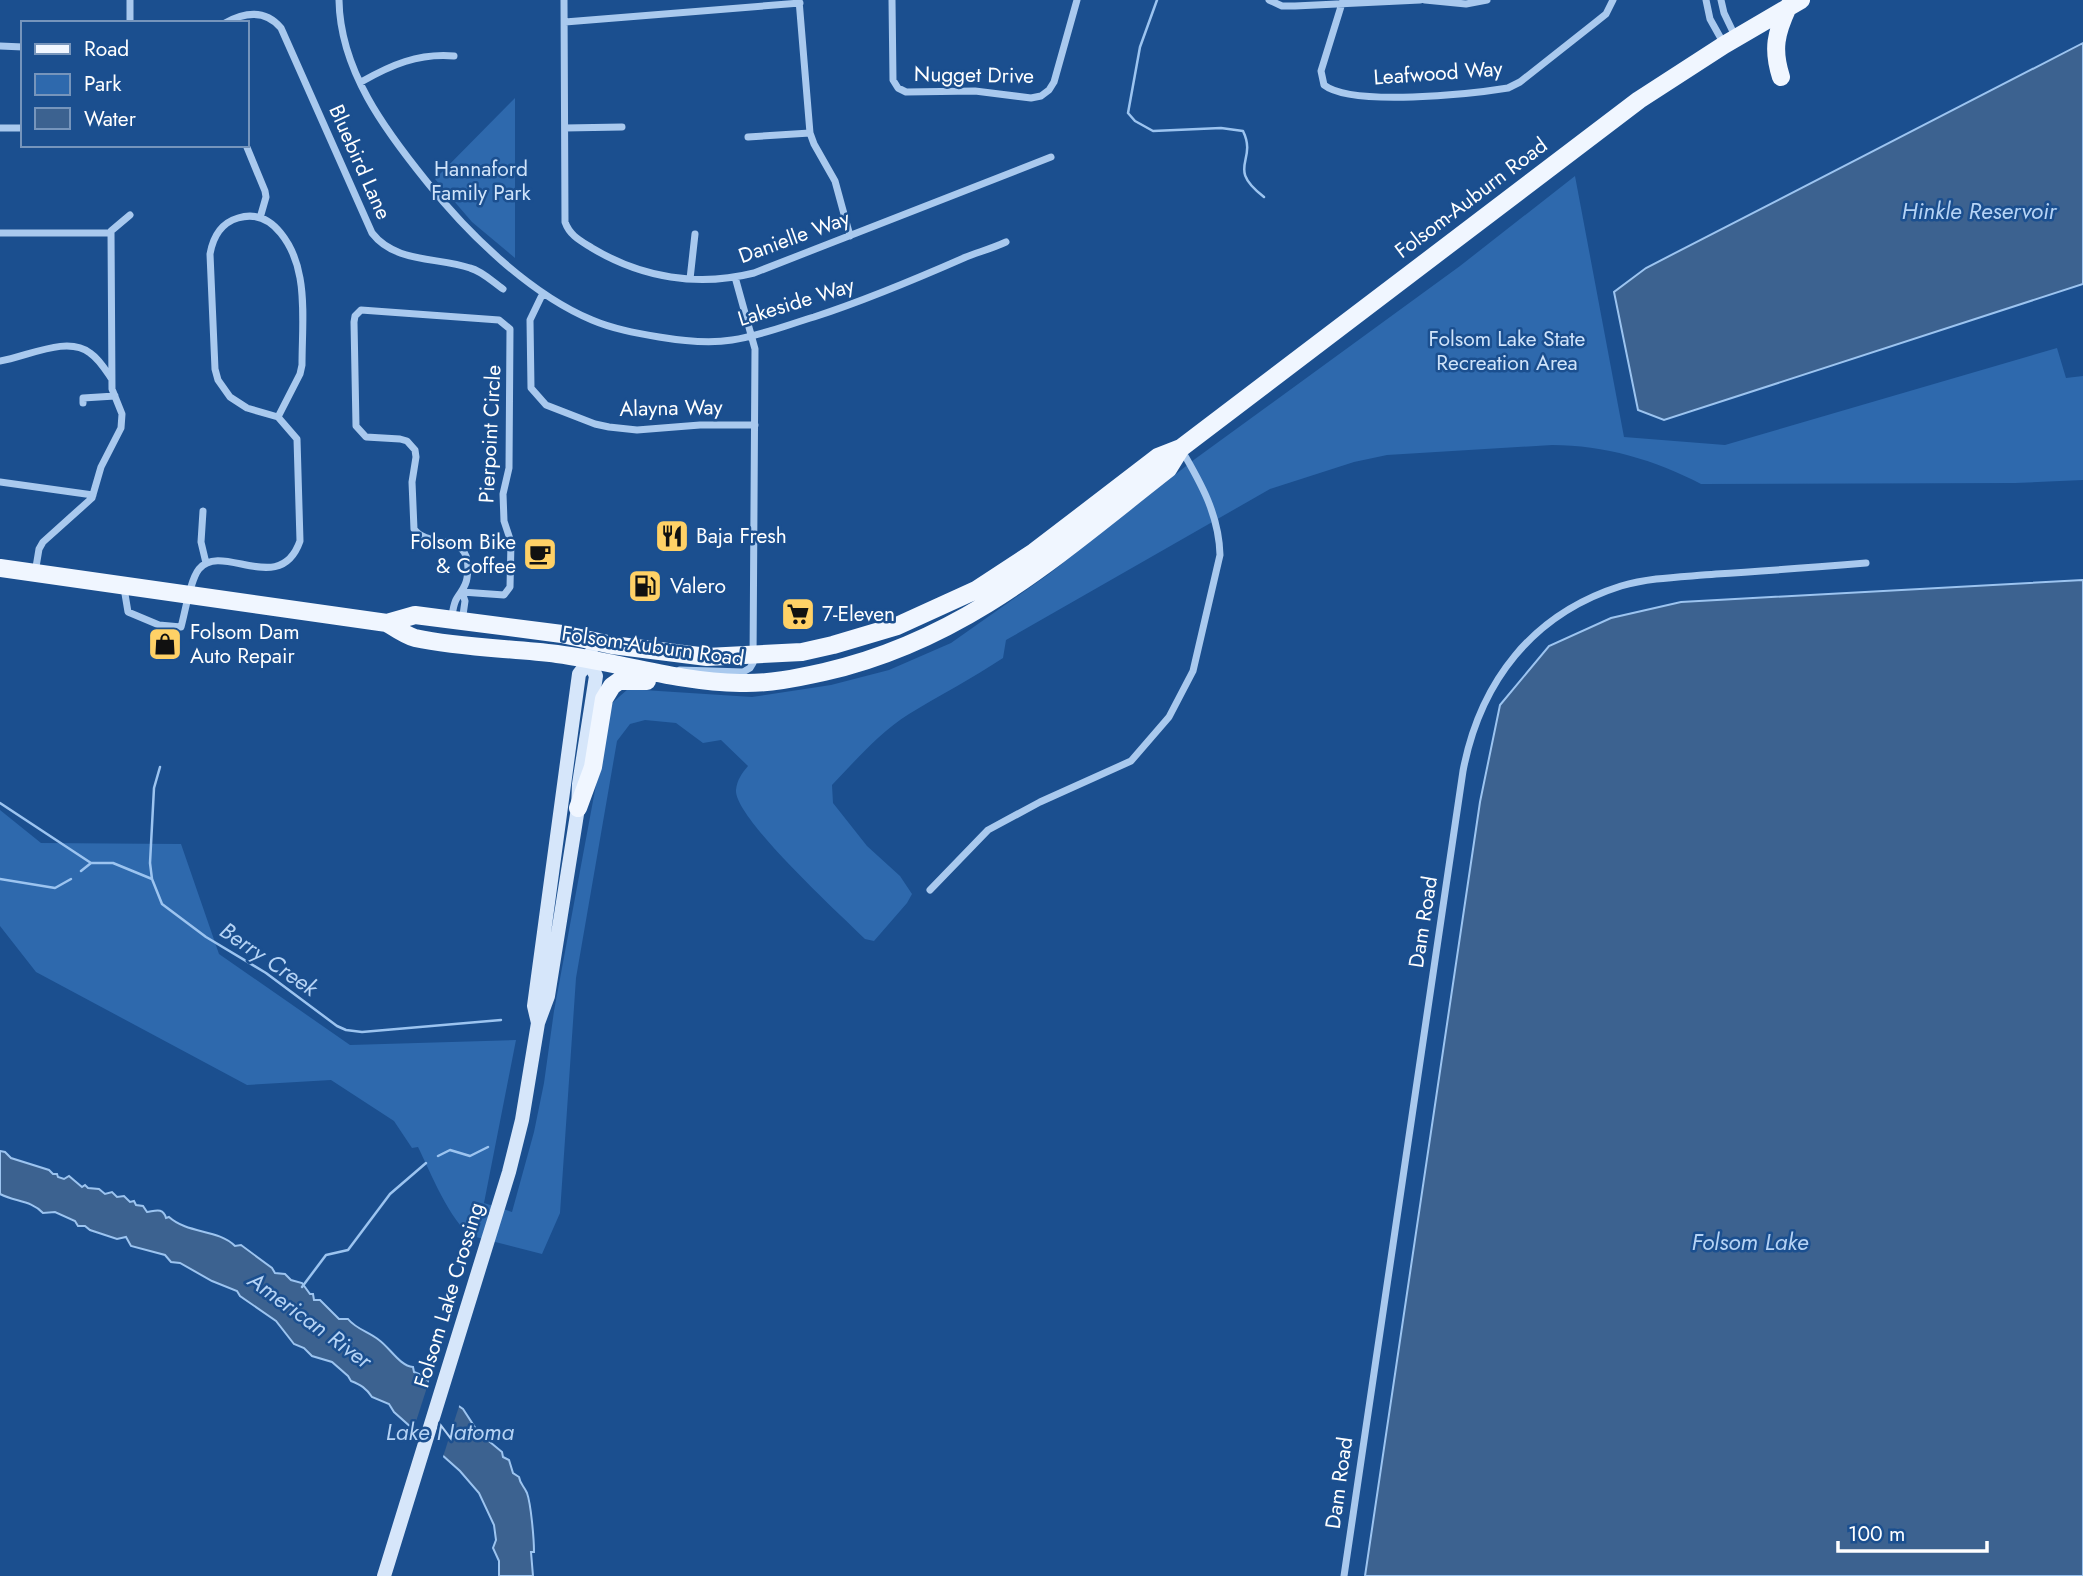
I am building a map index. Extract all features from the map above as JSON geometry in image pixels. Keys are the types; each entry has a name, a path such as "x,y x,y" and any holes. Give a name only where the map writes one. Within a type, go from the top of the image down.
{"main road":[{"name":"Folsom-Auburn Road","path":"387,623 415,615 562,634 592,642 707,657 802,652 873,635 930,613 976,590 1006,571 1158,457 1181,448 1639,100 1795,4"},
{"path":"1781,77 1775,60 1775,44 1795,4"},
{"name":"Folsom-Auburn Road","path":"0,568 387,623 412,637 559,654 695,679 753,683 808,676 880,657 936,634 975,613 1058,555 1168,469 1181,448"},
{"name":"Folsom Lake Crossing","path":"538,1023 534,1006 562,791 579,674 589,661 592,642"},
{"name":"Folsom Lake Crossing","path":"384,1576 498,1208 522,1120 538,1023 548,996 578,808 579,784 596,676 589,661"},
{"path":"578,808 593,767 604,699 612,686 626,679 676,685 695,679"}],"street":[{"path":"130,0 130,21"},
{"name":"Lakeside Way","path":"340,0 344,45 360,82 401,148 442,201 487,247 543,293 591,320 632,332 687,341 712,342 751,336 883,293 1006,242"},
{"name":"Danielle Way","path":"564,0 565,216 571,233 629,267 690,279 735,277 850,236 1051,157"},
{"path":"682,0 682,12"},
{"name":"Nugget Drive","path":"892,0 893,77 898,88 906,92 975,91 1031,98 1041,96 1054,82 1077,0"},
{"path":"1269,0 1282,6 1423,0 1466,4 1487,0"},
{"name":"Leafwood Way","path":"1342,2 1321,71 1324,85 1345,93 1401,97 1508,88 1520,82 1606,14 1613,0"},
{"path":"1706,0 1710,19 1730,42"},
{"path":"1721,0 1730,42"},
{"path":"565,22 799,1 810,133 835,181 850,236"},
{"name":"Bluebird Lane","path":"229,21 245,14 256,13 271,18 281,28 372,233 379,243 396,253 469,267 503,289"},
{"path":"0,47 21,47"},
{"path":"360,82 412,58 454,56"},
{"path":"565,128 622,127"},
{"path":"0,128 21,128"},
{"path":"748,137 810,133"},
{"path":"247,147 265,191 260,218"},
{"path":"35,573 39,549 43,542 93,495 101,467 121,428 122,414 112,379 111,231 130,215"},
{"path":"124,586 128,612 159,625 181,627 196,573 206,563 218,561 276,567 285,563 297,550 300,536 299,447 294,433 278,417 239,405 223,389 215,369 211,244 227,223 245,216 270,222 283,236 301,281 302,365 278,417"},
{"path":"0,233 111,233"},
{"path":"690,279 695,234"},
{"path":"664,674 683,669 743,671 750,668 754,656 754,349 735,277"},
{"name":"Alayna Way","path":"543,293 530,320 531,388 547,405 595,425 637,430 700,425 755,425"},
{"name":"Pierpoint Circle","path":"456,621 465,601 462,592 468,576 467,559 451,541 424,538 414,529 412,482 416,457 413,446 400,439 371,439 356,426 354,322 355,316 361,310 499,320 510,329 509,468 503,494 504,521 511,542 510,587 504,595 462,592"},
{"path":"0,361 59,346 77,346 91,353 112,379"},
{"path":"83,403 83,397 115,396"},
{"path":"930,890 988,830 1040,802 1131,761 1169,718 1193,671 1220,555 1220,536 1206,491 1181,448"},
{"path":"0,482 93,495"},
{"path":"203,511 201,542 206,563"},
{"name":"Dam Road","path":"1344,1576 1463,771 1468,745 1487,695 1512,658 1544,627 1581,603 1622,586 1665,578 1866,563"}],"green space":[{"name":"Hannaford Family Park","path":"515,98 515,258 472,222 435,179"},
{"name":"Folsom Lake State Recreation Area","path":"1575,176 1624,437 1725,445 2057,348 2066,378 2083,376 2083,480 2015,483 1701,484 1647,461 1610,451 1552,445 1387,455 1354,462 1270,489 1006,640 1003,658 898,721 868,747 832,785 833,803 867,846 900,876 912,894 874,941 865,939 752,822 740,803 736,790 740,777 748,766 721,740 703,743 676,723 645,720 630,724 617,741 576,978 560,1213 542,1254 472,1236 448,1208 418,1147 412,1148 394,1121 331,1080 247,1085 36,972 0,926 0,810 41,843 181,844 219,954 350,1045 516,1040 484,1203 512,1212 544,1083 554,1011 611,704 628,689 752,697 831,685 889,670 951,643 1049,574 1195,459 1460,266"}],"water":[{"name":"Hinkle Reservoir","path":"2083,43 2083,284 1664,420 1638,410 1614,292 1646,268"},
{"name":"Folsom Lake","path":"2083,580 2083,1576 1365,1576 1480,802 1500,705 1549,646 1611,618 1681,602"},
{"name":"Lake Natoma","path":"0,1151 11,1158 49,1170 58,1177 64,1179 69,1176 82,1187 85,1185 105,1194 112,1192 117,1197 124,1196 130,1202 134,1201 136,1205 143,1206 147,1212 161,1211 166,1218 220,1237 235,1246 241,1245 275,1273 285,1274 291,1280 302,1283 310,1294 313,1294 314,1300 320,1300 339,1319 348,1319 379,1340 399,1360 413,1367 414,1372 422,1375 444,1396 463,1409 478,1432 509,1460 513,1473 519,1477 527,1493 531,1513 533,1576 499,1576 499,1561 493,1548 496,1540 494,1525 479,1493 460,1471 394,1412 389,1404 372,1397 332,1362 312,1356 304,1348 294,1344 276,1321 240,1296 237,1291 180,1263 171,1262 165,1255 131,1246 126,1237 117,1239 85,1226 78,1226 75,1221 55,1212 43,1213 28,1203 0,1194"}],"pier":[{"path":"430,1378 460,1403 442,1460 412,1434"}],"waterway":[{"path":"1157,0 1140,47 1128,113 1135,121 1153,131 1221,128 1243,131 1247,142 1244,171 1246,178 1264,197"},
{"name":"Berry Creek","path":"160,767 154,788 150,863 152,879 162,904 206,937 266,973 346,1030 362,1032 501,1020"},
{"name":"Berry Creek","path":"0,803 91,863"},
{"path":"81,871 91,863 113,863 152,879"},
{"path":"0,879 55,888 71,879"},
{"path":"438,1156 450,1150 470,1156 488,1147"},
{"name":"American River","path":"302,1287 326,1255 348,1250 390,1194 426,1163"}],"place":[{"name":"Baja Fresh","path":"672,536"},
{"name":"Folsom Bike & Coffee","path":"540,554"},
{"name":"Valero","path":"645,586"},
{"name":"7-Eleven","path":"798,614"},
{"name":"Folsom Dam Auto Repair","path":"165,644"}]}
